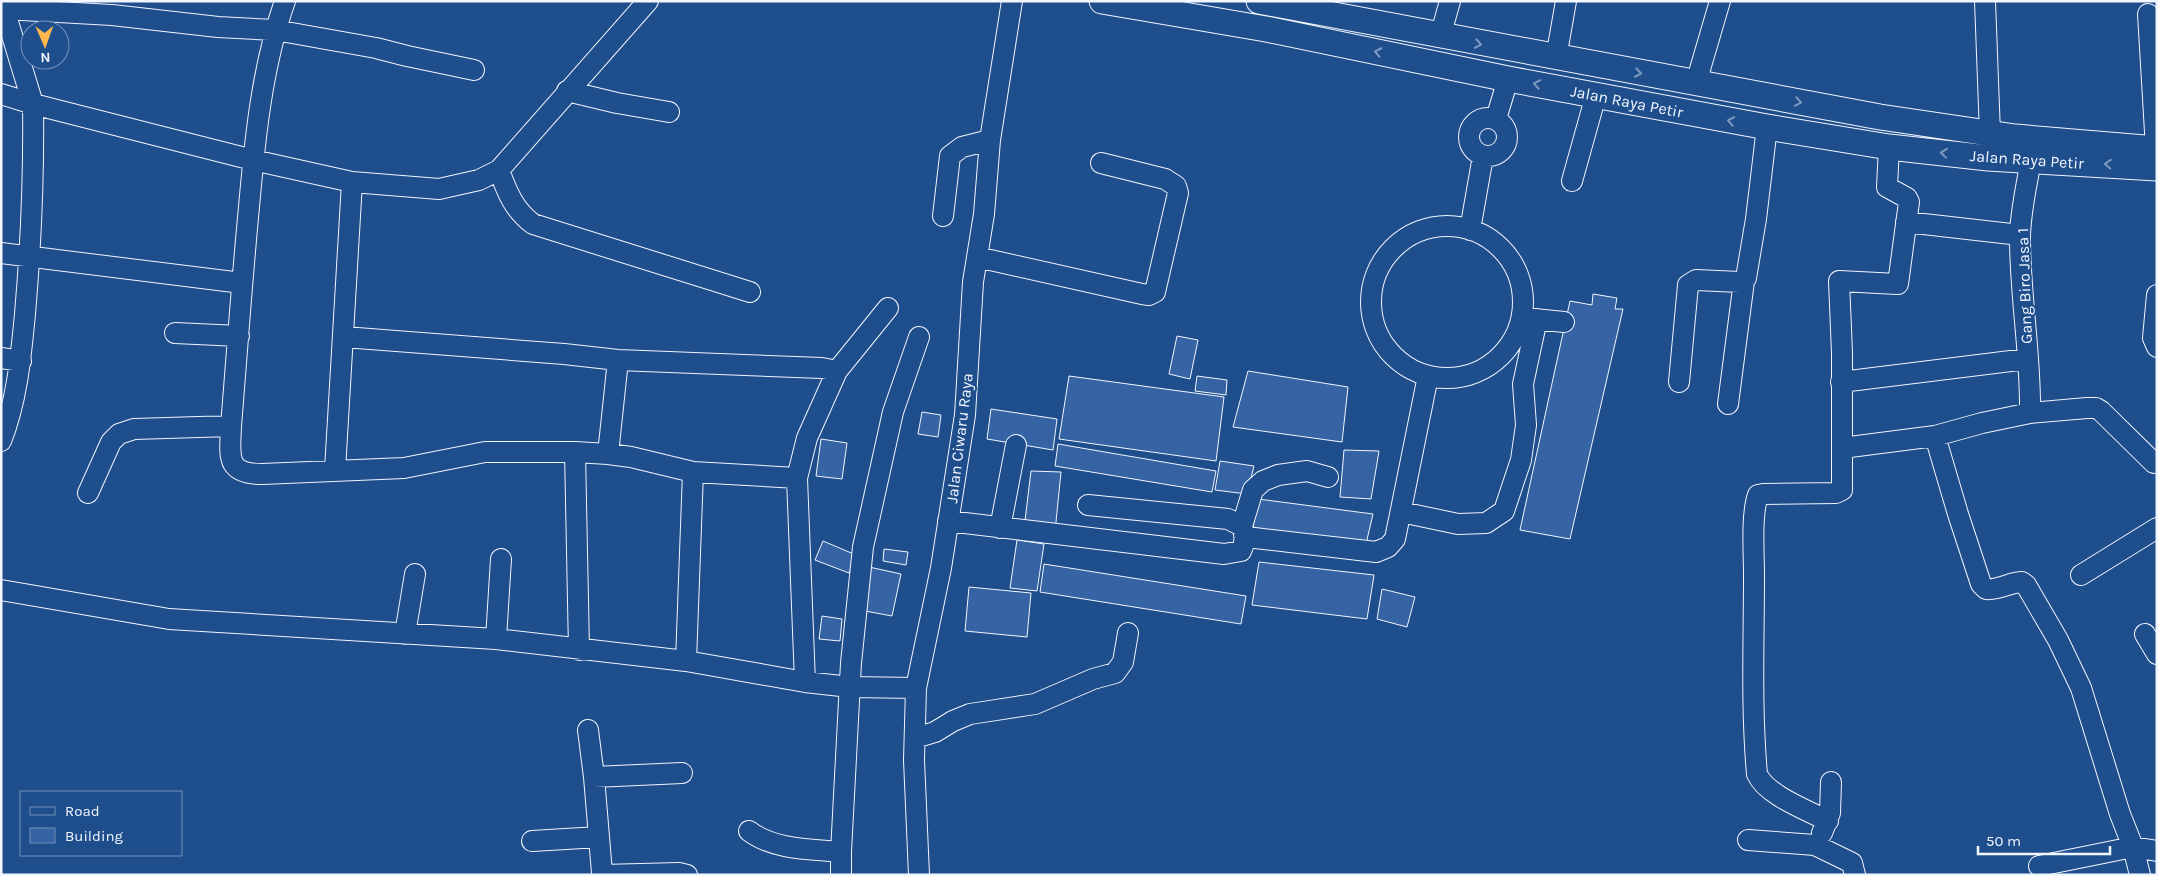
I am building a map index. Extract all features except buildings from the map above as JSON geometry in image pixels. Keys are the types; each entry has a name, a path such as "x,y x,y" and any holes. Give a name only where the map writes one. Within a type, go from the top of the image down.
{"main road":[{"name":"Jalan Raya Petir","path":"1102,1 1266,29 1508,79 1766,127 1888,146 1988,158 2031,159 2157,168"},
{"name":"Jalan Raya Petir","path":"1259,1 1338,9 1440,36 1880,118 1990,134 2156,149"}],"street":[{"path":"285,1 275,30 260,109 253,160 231,426 232,462 239,471 248,474 262,474 404,468 485,452 575,452 631,457 693,472 797,478"},
{"path":"1,94 33,104 253,160 352,182 440,189 479,180 499,170 648,1"},
{"name":"Jalan Ciwaru Raya","path":"918,875 915,738 916,688 940,568 965,415 973,282 984,214 990,140 1012,1"},
{"path":"1440,36 1450,1"},
{"path":"1556,58 1566,1"},
{"path":"1696,83 1720,1"},
{"path":"1985,1 1990,134"},
{"path":"1,440 6,429 11,360 30,257 33,104 2,5 218,27 275,30 376,48 474,70"},
{"path":"2148,14 2156,149"},
{"path":"1496,119 1508,79"},
{"path":"568,91 617,103 669,112"},
{"path":"1572,182 1596,95"},
{"path":"1482,118 1496,119 1506,129 1507,142 1504,148 1495,155 1483,156 1476,153 1469,141 1471,127 1482,118"},
{"path":"1728,404 1744,280 1756,219 1766,127"},
{"path":"943,216 950,156 962,147 990,140"},
{"path":"1828,821 1773,792 1760,782 1757,774 1753,672 1754,536 1758,495 1767,493 1840,492 1842,487 1839,281 1898,284 1909,202 1907,198 1887,187 1888,146"},
{"path":"1470,230 1483,156"},
{"name":"Gang Biro Jasa 1","path":"2030,413 2030,390 2021,290 2020,235 2031,159"},
{"path":"977,257 1142,294 1155,292 1178,193 1176,186 1165,180 1101,164"},
{"path":"499,170 510,199 522,216 533,224 750,292"},
{"path":"335,470 352,182"},
{"path":"1906,222 2020,235"},
{"path":"1401,512 1458,524 1486,523 1504,510 1521,460 1526,425 1523,384 1529,318 1522,285 1511,261 1494,242 1470,230 1442,226 1414,234 1391,250 1382,262 1374,281 1370,302 1372,316 1382,343 1402,364 1428,376 1457,378 1484,368 1506,350 1529,318"},
{"path":"1,253 242,283"},
{"path":"1679,382 1688,285 1696,280 1740,282 1744,280"},
{"path":"2157,295 2153,338 2157,348"},
{"path":"805,682 797,478 807,438 837,371 888,308"},
{"path":"1529,318 1564,322"},
{"path":"175,333 239,336"},
{"path":"344,337 618,360 822,368 837,371"},
{"path":"841,875 850,687 863,547 893,412 919,337"},
{"path":"1840,382 2027,359"},
{"path":"608,454 618,360"},
{"path":"1088,505 1228,519 1244,531 1376,552 1388,547 1395,539 1428,376"},
{"path":"1842,448 1936,436 1982,423 2030,413 2096,408 2156,464"},
{"path":"88,492 111,442 119,434 134,429 231,426"},
{"path":"1936,436 1958,514 1981,584 1986,589 1991,590 2014,582 2022,582 2031,593 2058,640 2081,688 2120,814 2133,847 2140,875"},
{"path":"1000,528 1016,445"},
{"path":"575,452 579,650"},
{"path":"948,521 1224,554 1241,551 1253,490 1263,481 1278,476 1307,471 1328,477"},
{"path":"686,661 693,472"},
{"path":"2081,574 2157,528"},
{"path":"496,639 501,559"},
{"path":"405,634 415,574"},
{"path":"1,590 169,619 496,639 686,661 805,682 850,687 916,688"},
{"path":"915,738 935,732 953,721 970,714 1035,704 1093,679 1115,673 1123,662 1128,633"},
{"path":"2145,634 2157,654"},
{"path":"588,730 602,874 688,875"},
{"path":"594,777 682,773"},
{"path":"1815,846 1828,821 1831,802 1831,782"},
{"path":"749,831 761,839 773,843 841,852"},
{"path":"532,841 599,837"},
{"path":"1748,840 1815,846 1852,863 1855,875"},
{"path":"2039,866 2133,847 2157,851"}]}
